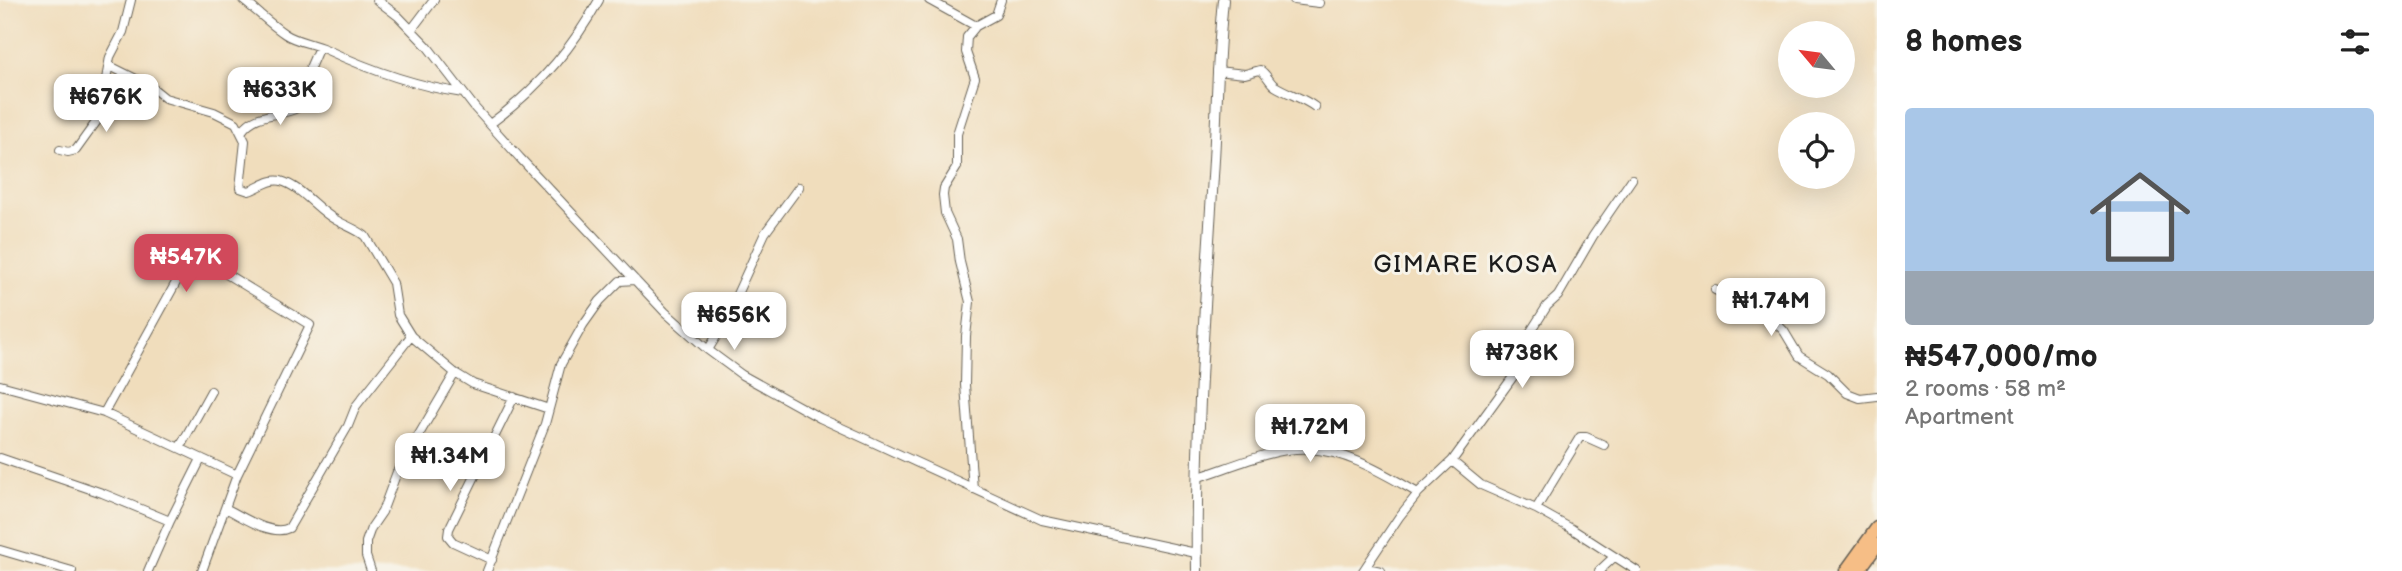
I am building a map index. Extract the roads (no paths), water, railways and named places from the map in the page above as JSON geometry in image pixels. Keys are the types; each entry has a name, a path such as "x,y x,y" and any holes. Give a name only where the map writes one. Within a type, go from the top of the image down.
{"highway":[{"path":"1846,571 1877,528"},
{"path":"1858,571 1877,545"}],"street":[{"path":"60,150 76,150 96,124 110,57 123,32 131,0"},
{"path":"243,0 296,40 394,78 463,93"},
{"path":"377,0 412,29 463,93 557,199 666,312 708,350 742,375 820,418 1042,520 1196,553"},
{"path":"412,29 434,0"},
{"path":"490,124 517,104 548,72 599,0"},
{"path":"929,0 976,26"},
{"path":"973,489 965,385 970,302 957,239 945,214 943,195 944,188 957,167 957,134 975,78 966,52 966,43 976,26 996,15 1000,0"},
{"path":"1197,571 1204,305 1223,0"},
{"path":"1294,0 1319,3"},
{"path":"242,127 265,115 287,112 299,107 306,77 319,47"},
{"path":"110,66 150,86 165,98 214,112 242,127"},
{"path":"1217,71 1245,74 1262,71 1273,85 1301,97 1315,107"},
{"path":"242,127 245,148 240,188 249,191 281,181 337,222 364,235 393,283 398,315 411,336 455,373 483,388 549,409"},
{"path":"1364,570 1399,517 1418,493 1452,461 1516,374 1523,344 1547,306 1558,296 1593,236 1632,179"},
{"path":"708,350 722,327 765,233 799,187"},
{"path":"104,413 184,268 193,261 205,261 310,325 237,475 202,571"},
{"path":"487,571 549,409 561,364 592,311 621,281 624,267"},
{"path":"621,281 635,279"},
{"path":"1716,290 1776,323 1799,356 1828,374 1847,393 1860,398 1877,396"},
{"path":"225,508 272,530 283,531 289,528 348,426 356,406 411,336"},
{"path":"371,571 366,556 370,528 382,512 402,462 455,373"},
{"path":"0,385 104,413 237,475"},
{"path":"180,447 211,391"},
{"path":"492,560 453,542 448,536 514,397"},
{"path":"1536,509 1580,437 1604,445"},
{"path":"1199,477 1276,453 1311,449 1370,467 1418,493"},
{"path":"0,458 170,520"},
{"path":"148,571 201,459"},
{"path":"1452,461 1481,485 1536,509 1637,571"},
{"path":"0,550 72,571"},
{"path":"1599,571 1614,557"},
{"path":"1364,570 1381,571"}],"district":[{"name":"GIMARE KOSA","path":"1466,264"}]}
